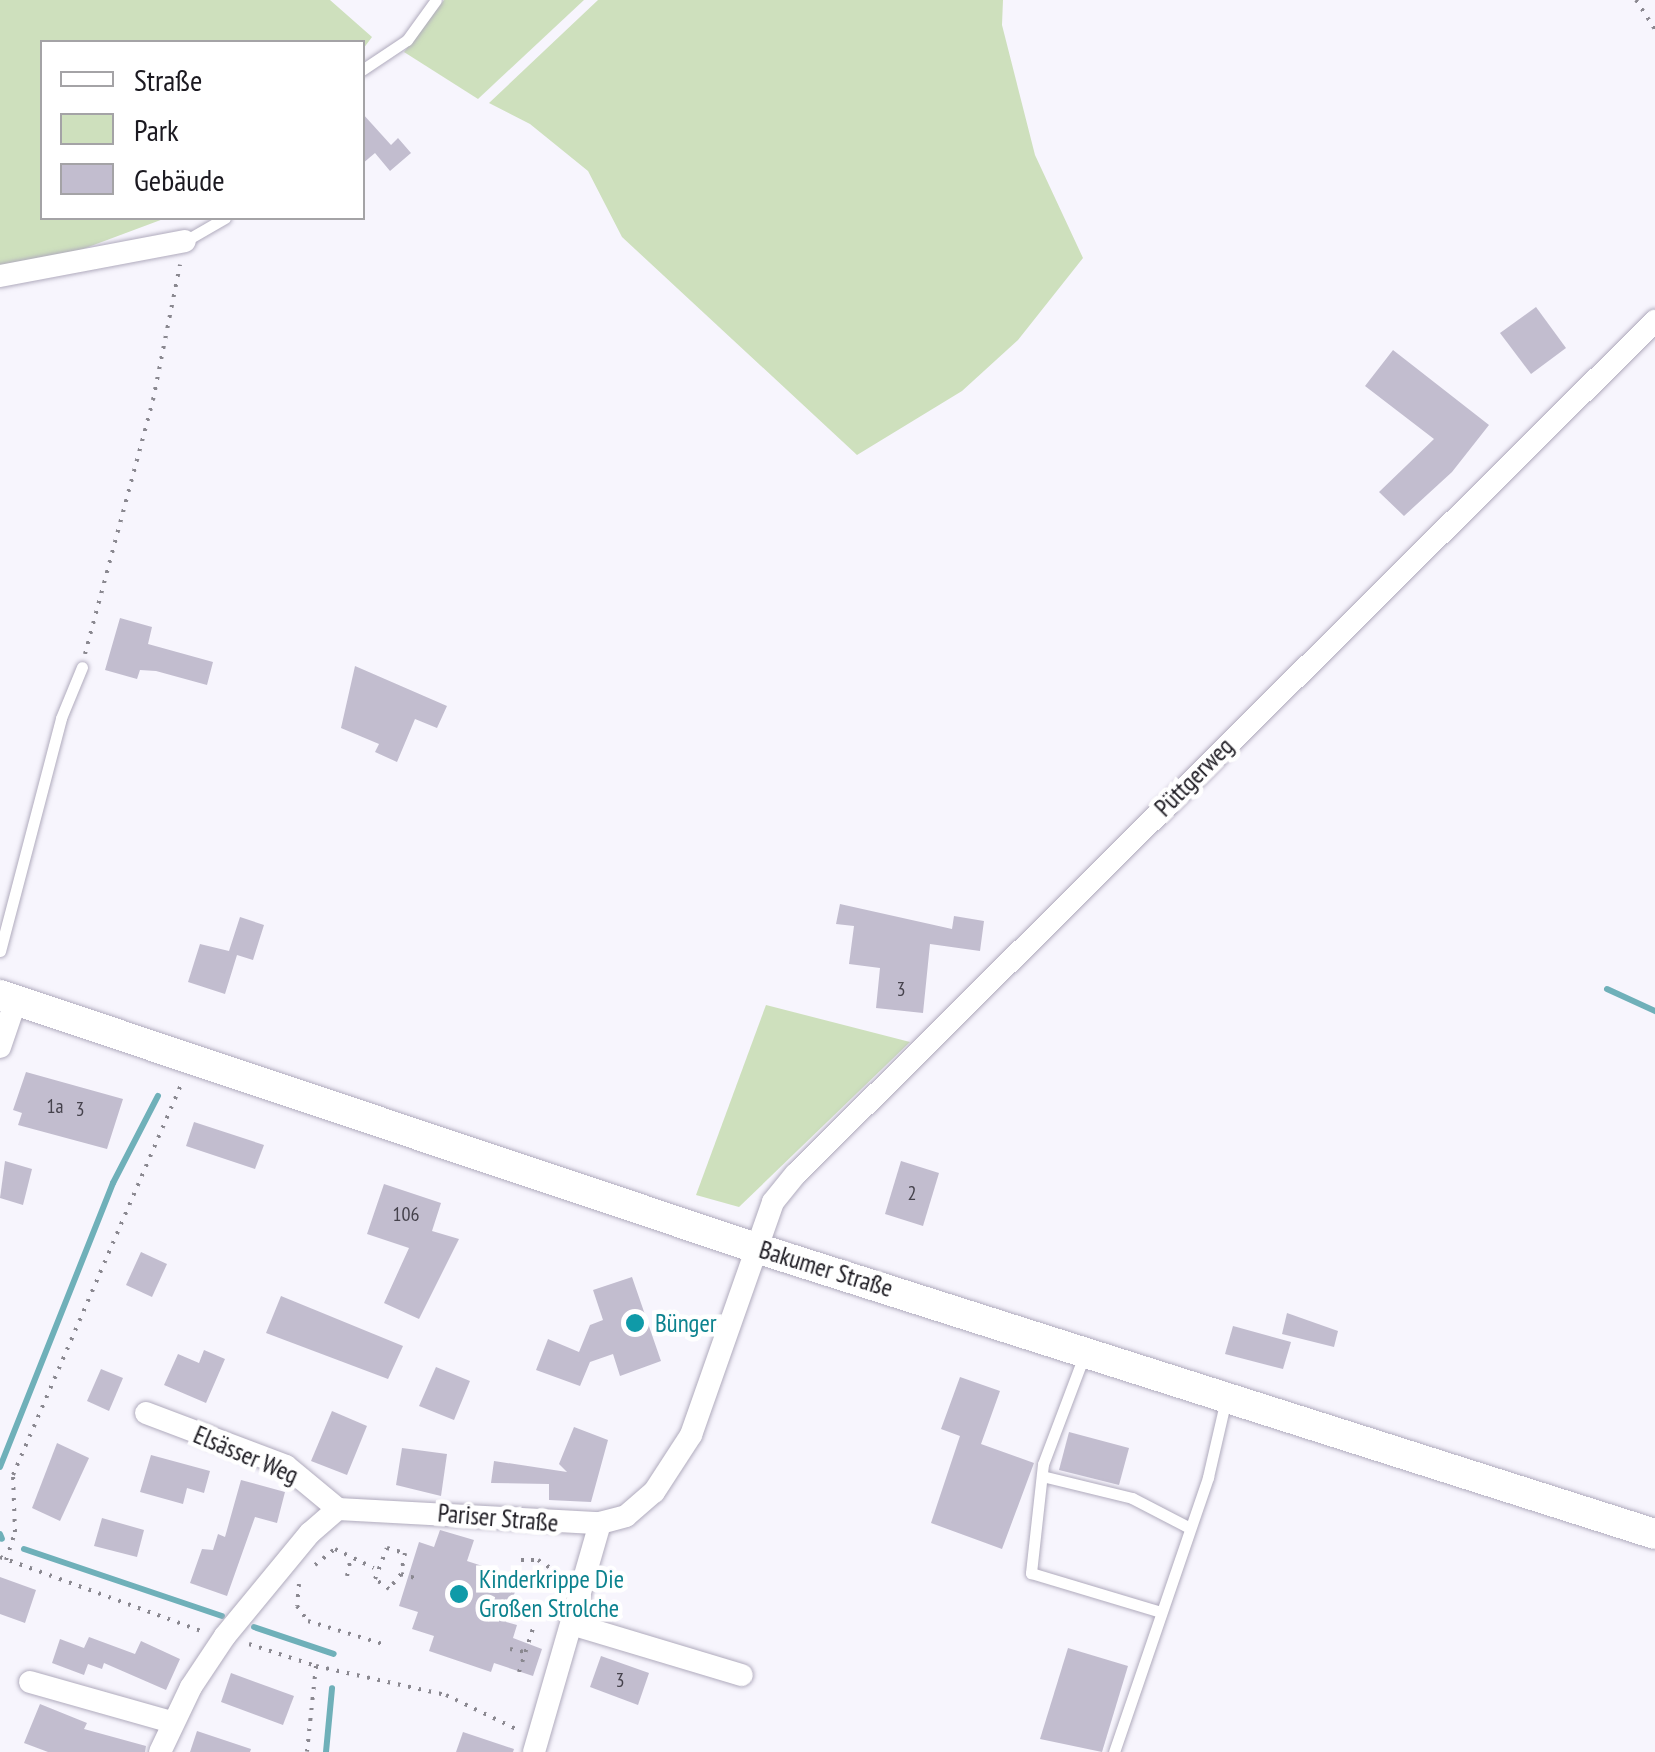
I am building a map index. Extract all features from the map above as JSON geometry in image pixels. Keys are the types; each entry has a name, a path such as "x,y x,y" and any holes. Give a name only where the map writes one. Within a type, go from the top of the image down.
{"main road":[{"name":"Bakumer Straße","path":"8,998 756,1248 1087,1349 1655,1534"}],"street":[{"path":"0,276 185,241"},
{"name":"Püttgerweg","path":"756,1248 773,1202 796,1174 1655,321"},
{"path":"0,1047 8,998"},
{"path":"536,1745 576,1625 600,1523 626,1516 675,1466 756,1248"},
{"name":"Elsässer Weg","path":"146,1414 286,1466 338,1510"},
{"path":"160,1752 171,1722 225,1636 310,1533 338,1510"},
{"name":"Pariser Straße","path":"338,1510 600,1523"},
{"path":"576,1625 742,1675"},
{"path":"30,1682 171,1722"}],"lane":[{"path":"365,68 407,40 436,0"},
{"path":"185,241 222,220"},
{"path":"0,951 61,718 82,667"},
{"path":"1087,1349 1042,1476 1031,1573 1158,1611"},
{"path":"1114,1752 1188,1528 1227,1394"},
{"path":"1042,1476 1132,1498 1188,1528"}],"path":[{"path":"1636,0 1655,29"},
{"path":"82,667 153,400 185,241"},
{"path":"6,1560 15,1532 13,1475 191,1058"},
{"path":"374,1568 387,1548 400,1548 401,1574 385,1589 374,1568 330,1550 302,1578 297,1606 308,1621 386,1645"},
{"path":"0,1556 316,1666 446,1696 536,1745"},
{"path":"346,1576 350,1557"},
{"path":"521,1560 538,1560 552,1569"},
{"path":"401,1574 415,1578"},
{"path":"519,1672 534,1625"},
{"path":"510,1649 525,1652"},
{"path":"307,1752 316,1666"}],"green space":[{"path":"0,0 330,0 372,37 365,46 365,40 40,40 40,220 161,220 75,252 0,269"},
{"path":"444,0 584,0 478,99 404,52"},
{"path":"598,0 1003,0 1002,25 1035,155 1083,258 1018,340 962,391 857,455 622,237 588,171 530,124 489,103"},
{"path":"766,1005 910,1042 739,1207 696,1195"}],"building":[{"path":"365,116 391,145 398,138 411,153 390,171 375,153 365,161"},
{"path":"1536,307 1566,348 1531,374 1500,333"},
{"path":"1393,350 1489,425 1452,472 1404,516 1379,492 1434,439 1365,386"},
{"path":"120,618 152,627 148,644 213,662 207,685 156,671 140,670 137,679 105,670"},
{"path":"355,666 447,706 437,728 415,719 397,762 375,752 379,744 341,728"},
{"path":"840,904 952,929 954,916 984,921 980,951 930,944 923,1013 876,1008 880,968 849,964 854,926 836,924"},
{"path":"240,917 264,925 253,960 237,955 225,994 188,982 200,944 229,951"},
{"path":"26,1072 123,1099 107,1149 18,1125 22,1113 13,1110"},
{"path":"194,1122 264,1145 255,1169 186,1146"},
{"path":"5,1161 32,1169 23,1205 0,1198"},
{"path":"901,1161 939,1173 923,1226 885,1214"},
{"path":"384,1184 441,1203 432,1231 459,1239 419,1319 384,1303 409,1248 367,1234"},
{"path":"141,1252 167,1264 152,1297 126,1285"},
{"path":"632,1277 661,1361 620,1376 613,1354 590,1362 580,1386 536,1370 548,1339 579,1352 590,1325 603,1320 593,1290"},
{"path":"281,1296 403,1346 388,1379 266,1333"},
{"path":"1287,1313 1338,1331 1334,1347 1282,1334"},
{"path":"1233,1326 1291,1342 1283,1369 1225,1354"},
{"path":"204,1350 225,1359 206,1403 164,1385 178,1354 199,1363"},
{"path":"436,1367 470,1381 454,1420 419,1406"},
{"path":"101,1369 123,1378 109,1411 87,1401"},
{"path":"960,1377 1000,1391 981,1444 1034,1463 1002,1549 931,1523 960,1436 941,1429"},
{"path":"332,1411 367,1426 347,1475 311,1461"},
{"path":"574,1427 608,1440 591,1502 549,1500 549,1484 491,1483 494,1461 567,1472 559,1464"},
{"path":"1069,1432 1129,1448 1119,1485 1059,1470"},
{"path":"57,1443 89,1458 60,1521 32,1508"},
{"path":"402,1448 447,1454 441,1496 396,1485"},
{"path":"151,1455 210,1471 204,1493 187,1488 183,1504 140,1492"},
{"path":"241,1480 285,1492 277,1523 255,1517 227,1596 190,1583 202,1549 213,1550 218,1534 225,1537"},
{"path":"102,1518 144,1530 137,1557 94,1546"},
{"name":"Kinderkrippe Die Großen Strolche","path":"440,1530 474,1540 467,1561 519,1578 506,1622 517,1625 513,1638 542,1649 533,1676 494,1663 491,1672 429,1651 434,1636 412,1629 418,1612 399,1606 419,1542 434,1547"},
{"path":"0,1577 36,1590 25,1623 0,1614"},
{"path":"89,1637 135,1654 141,1641 180,1659 166,1690 104,1663 102,1669 88,1664 84,1675 52,1663 60,1639 84,1648"},
{"path":"1068,1648 1128,1666 1102,1752 1040,1739"},
{"path":"601,1656 649,1673 638,1705 590,1687"},
{"path":"231,1673 294,1696 283,1725 221,1702"},
{"path":"40,1704 87,1723 84,1729 146,1746 145,1752 48,1752 24,1743"},
{"path":"197,1731 251,1749 250,1752 190,1752"},
{"path":"463,1732 514,1749 513,1752 456,1752"}],"waterway":[{"path":"1607,989 1655,1011"},
{"path":"0,1467 113,1183 158,1096"},
{"path":"0,1534 2,1539"},
{"path":"24,1549 222,1616"},
{"path":"254,1627 334,1654"},
{"path":"326,1752 332,1688"}],"place":[{"name":"Bünger","path":"635,1323"},
{"name":"Kinderkrippe Die Großen Strolche","path":"459,1594"}]}
